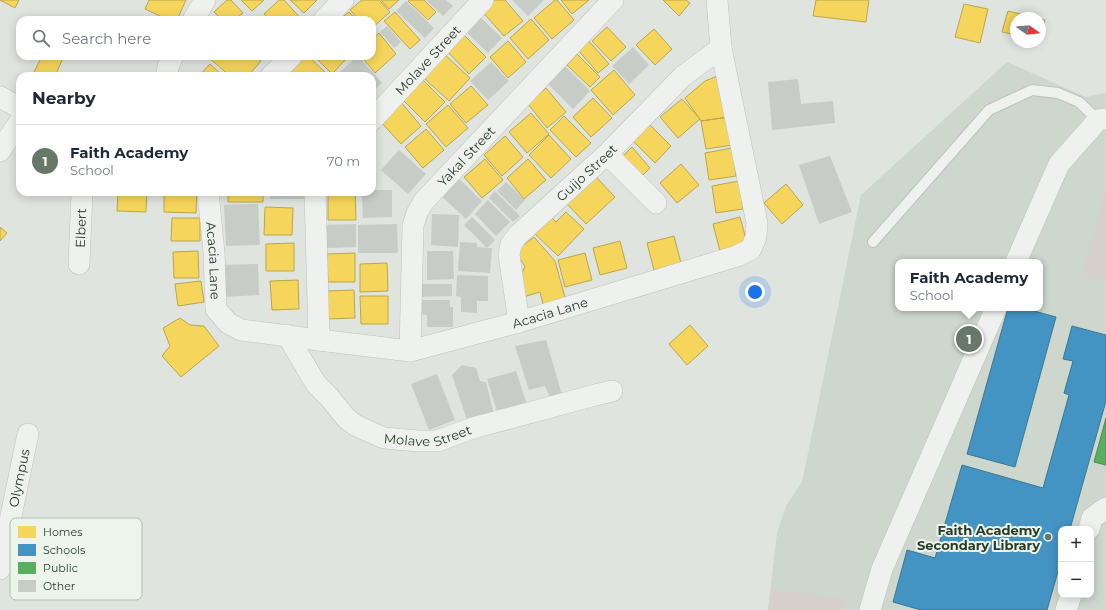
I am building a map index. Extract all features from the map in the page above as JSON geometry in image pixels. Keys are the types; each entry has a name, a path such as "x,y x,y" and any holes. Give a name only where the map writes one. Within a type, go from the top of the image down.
{"street":[{"path":"195,16 205,0"},
{"path":"328,16 343,0"},
{"name":"Molave Street","path":"376,116 483,0"},
{"name":"Yakal Street","path":"410,351 413,226 417,213 424,201 613,0"},
{"name":"Acacia Lane","path":"208,196 214,253 216,309 228,324 241,330 410,351 519,322 737,256 751,249 756,237 757,223 721,48 717,0"},
{"name":"Guijo Street","path":"519,322 509,255 511,244 518,234 607,154 683,76 721,48"},
{"path":"168,72 168,67 171,60"},
{"path":"275,72 288,60"},
{"path":"0,97 16,106"},
{"path":"1017,259 1059,164 1102,119"},
{"path":"0,151 16,127"},
{"path":"607,154 656,203"},
{"name":"Elbert","path":"79,264 82,196"},
{"path":"315,196 319,340"},
{"path":"870,610 882,569 995,311"},
{"name":"Molave Street","path":"287,335 316,384 346,418 368,431 384,438 419,442 437,441 473,428 595,394 612,391"},
{"name":"Olympus","path":"11,518 28,434"},
{"path":"1090,526 1092,518 1106,508"},
{"name":"Olympus","path":"0,569 10,521"},
{"path":"1066,610 1070,598"}],"lane":[{"path":"873,242 989,110 1032,90 1058,93 1079,102 1102,119"}],"shaded area":[{"path":"1007,62 1086,97 1106,93 1106,610 768,610 777,533 786,506 802,482 861,195"},
{"path":"1106,189 1106,282 1081,275"},
{"path":"771,589 846,599 844,610 768,610"}],"building: Homes":[{"path":"0,0 19,0 15,8"},
{"path":"149,0 186,0 179,16 160,16 145,9"},
{"path":"227,0 231,0 243,13 239,16 218,16 214,12"},
{"path":"241,0 264,0 252,11"},
{"path":"279,0 284,0 298,16 266,16 264,14"},
{"path":"290,0 317,0 304,13"},
{"path":"362,0 379,0 390,12 376,24 376,16 355,16 350,10"},
{"path":"381,0 399,0 389,9"},
{"path":"424,0 436,12 428,20 408,1"},
{"path":"488,0 505,0 523,21 504,36 479,8"},
{"path":"555,0 557,0 574,20 552,39 534,18"},
{"path":"561,0 589,0 572,14"},
{"path":"663,0 686,0 690,3 679,16"},
{"path":"816,0 869,0 866,22 813,16"},
{"path":"964,4 988,9 980,43 955,37"},
{"path":"1008,11 1012,12 1010,12 1010,34 1002,32"},
{"path":"349,12 353,16 344,16"},
{"path":"395,12 420,40 410,49 384,21"},
{"path":"531,19 549,40 528,59 510,38"},
{"path":"607,27 626,47 611,61 592,41"},
{"path":"654,29 672,49 655,65 636,45"},
{"path":"460,31 486,57 469,74 444,48"},
{"path":"379,33 396,54 376,72 374,72 364,60 376,60 376,36"},
{"path":"588,40 609,64 598,73 577,49"},
{"path":"508,41 526,62 508,78 490,57"},
{"path":"577,54 600,77 590,87 567,65"},
{"path":"445,55 470,78 449,101 424,78"},
{"path":"40,60 62,60 57,72 34,72"},
{"path":"212,60 261,61 251,72 225,72"},
{"path":"292,60 312,60 325,72 285,72 283,70"},
{"path":"318,60 345,60 334,72 330,72"},
{"path":"210,64 219,72 203,72"},
{"path":"614,70 635,95 613,115 591,90"},
{"path":"720,75 729,117 701,121 685,98 705,81"},
{"path":"421,78 445,102 425,122 401,98"},
{"path":"471,86 488,105 466,123 450,104"},
{"path":"546,88 566,112 547,128 528,104"},
{"path":"593,98 612,118 591,137 573,117"},
{"path":"682,99 700,119 678,138 660,117"},
{"path":"400,101 421,126 401,144 379,120"},
{"path":"448,105 468,128 446,147 426,124"},
{"path":"531,113 549,134 527,153 509,132"},
{"path":"564,116 591,143 576,157 550,130"},
{"path":"729,117 733,145 706,149 701,121"},
{"path":"645,120 671,146 655,163 628,136"},
{"path":"426,129 444,150 423,168 405,147"},
{"path":"549,135 571,159 551,178 529,155"},
{"path":"505,136 523,157 502,176 484,155"},
{"path":"632,147 650,168 637,181 619,160"},
{"path":"732,148 736,176 709,180 705,153"},
{"path":"485,159 503,180 482,198 464,177"},
{"path":"528,159 546,180 524,199 507,178"},
{"path":"681,164 699,185 677,203 660,183"},
{"path":"596,177 615,197 586,224 567,204"},
{"path":"739,181 743,209 716,213 712,186"},
{"path":"786,184 803,205 782,224 764,203"},
{"path":"118,196 147,196 146,212 117,211"},
{"path":"164,196 197,196 196,213 164,212"},
{"path":"228,196 263,196 263,202 228,202"},
{"path":"328,196 355,196 356,220 328,220"},
{"path":"265,207 293,208 292,235 264,235"},
{"path":"566,212 584,229 558,256 531,230 547,213 556,222"},
{"path":"740,217 747,243 720,251 713,224"},
{"path":"172,218 200,218 200,241 171,241"},
{"path":"0,227 7,233 0,241"},
{"path":"674,236 681,263 654,270 647,243"},
{"path":"534,237 555,261 566,301 544,308 540,292 520,298 516,287 525,266 515,252"},
{"path":"620,241 627,268 600,275 593,248"},
{"path":"294,243 294,271 266,271 266,244"},
{"path":"198,251 199,278 174,278 173,252"},
{"path":"355,253 355,282 328,282 327,254"},
{"path":"585,253 592,280 565,287 558,260"},
{"path":"387,263 388,291 360,292 360,264"},
{"path":"298,280 299,309 272,310 270,281"},
{"path":"201,281 204,302 178,306 175,284"},
{"path":"354,290 355,318 327,319 327,291"},
{"path":"360,296 388,296 388,324 361,324"},
{"path":"180,318 190,325 204,326 219,346 181,377 162,356 170,346 163,328"},
{"path":"690,325 708,346 687,365 669,344"}],"building: Schools":[{"path":"1007,311 1034,311 1056,317 1015,467 967,454"},
{"path":"1072,326 1106,335 1106,401 1071,526 1058,526 1058,572 1047,610 921,610 893,602 907,550 935,558 962,465 1043,488 1069,395 1064,393 1073,361 1063,359"}],"building: Public":[{"path":"1106,418 1106,465 1094,462"}],"building: Other":[{"path":"426,0 446,0 453,6 443,16"},
{"path":"512,0 544,0 528,16"},
{"path":"406,1 434,28 425,38 396,11"},
{"path":"475,12 502,38 488,53 461,27"},
{"path":"387,26 401,42 394,48 380,32"},
{"path":"633,47 649,65 629,84 612,66"},
{"path":"353,60 362,60 372,72 340,72"},
{"path":"491,62 509,81 488,100 470,81"},
{"path":"564,65 590,91 573,109 547,83"},
{"path":"376,76 382,83 376,88"},
{"path":"798,79 801,104 833,101 835,123 772,130 768,82"},
{"path":"399,150 426,174 408,194 381,170"},
{"path":"830,156 852,212 819,224 799,165"},
{"path":"456,176 482,201 466,219 439,194"},
{"path":"506,182 525,200 516,210 497,191"},
{"path":"376,190 392,190 392,217 363,218 362,196 376,196"},
{"path":"495,191 520,216 513,222 489,198"},
{"path":"270,196 307,196 307,199 270,199"},
{"path":"488,200 510,222 496,236 475,214"},
{"path":"258,204 260,245 226,246 224,205"},
{"path":"432,214 459,215 458,247 431,245"},
{"path":"472,217 495,240 487,248 464,225"},
{"path":"356,224 356,247 327,248 326,225"},
{"path":"397,224 398,253 358,253 358,225"},
{"path":"460,242 477,243 477,247 492,248 490,273 458,271"},
{"path":"427,251 453,251 454,279 427,280"},
{"path":"258,264 259,295 219,297 218,265"},
{"path":"457,275 488,276 488,301 477,301 477,313 461,312 461,297 456,296"},
{"path":"420,284 452,284 452,296 420,297"},
{"path":"421,300 450,300 450,307 453,307 453,327 427,327 427,315 420,314"},
{"path":"546,340 563,398 551,400 545,386 529,390 515,346"},
{"path":"462,365 476,368 480,381 486,382 494,415 468,423 452,375"},
{"path":"516,371 527,405 498,415 487,379"},
{"path":"437,374 455,420 429,430 411,384"}],"place":[{"name":"Faith Academy","path":"969,339"},
{"name":"Faith Academy Secondary Library","path":"1048,537"}]}
